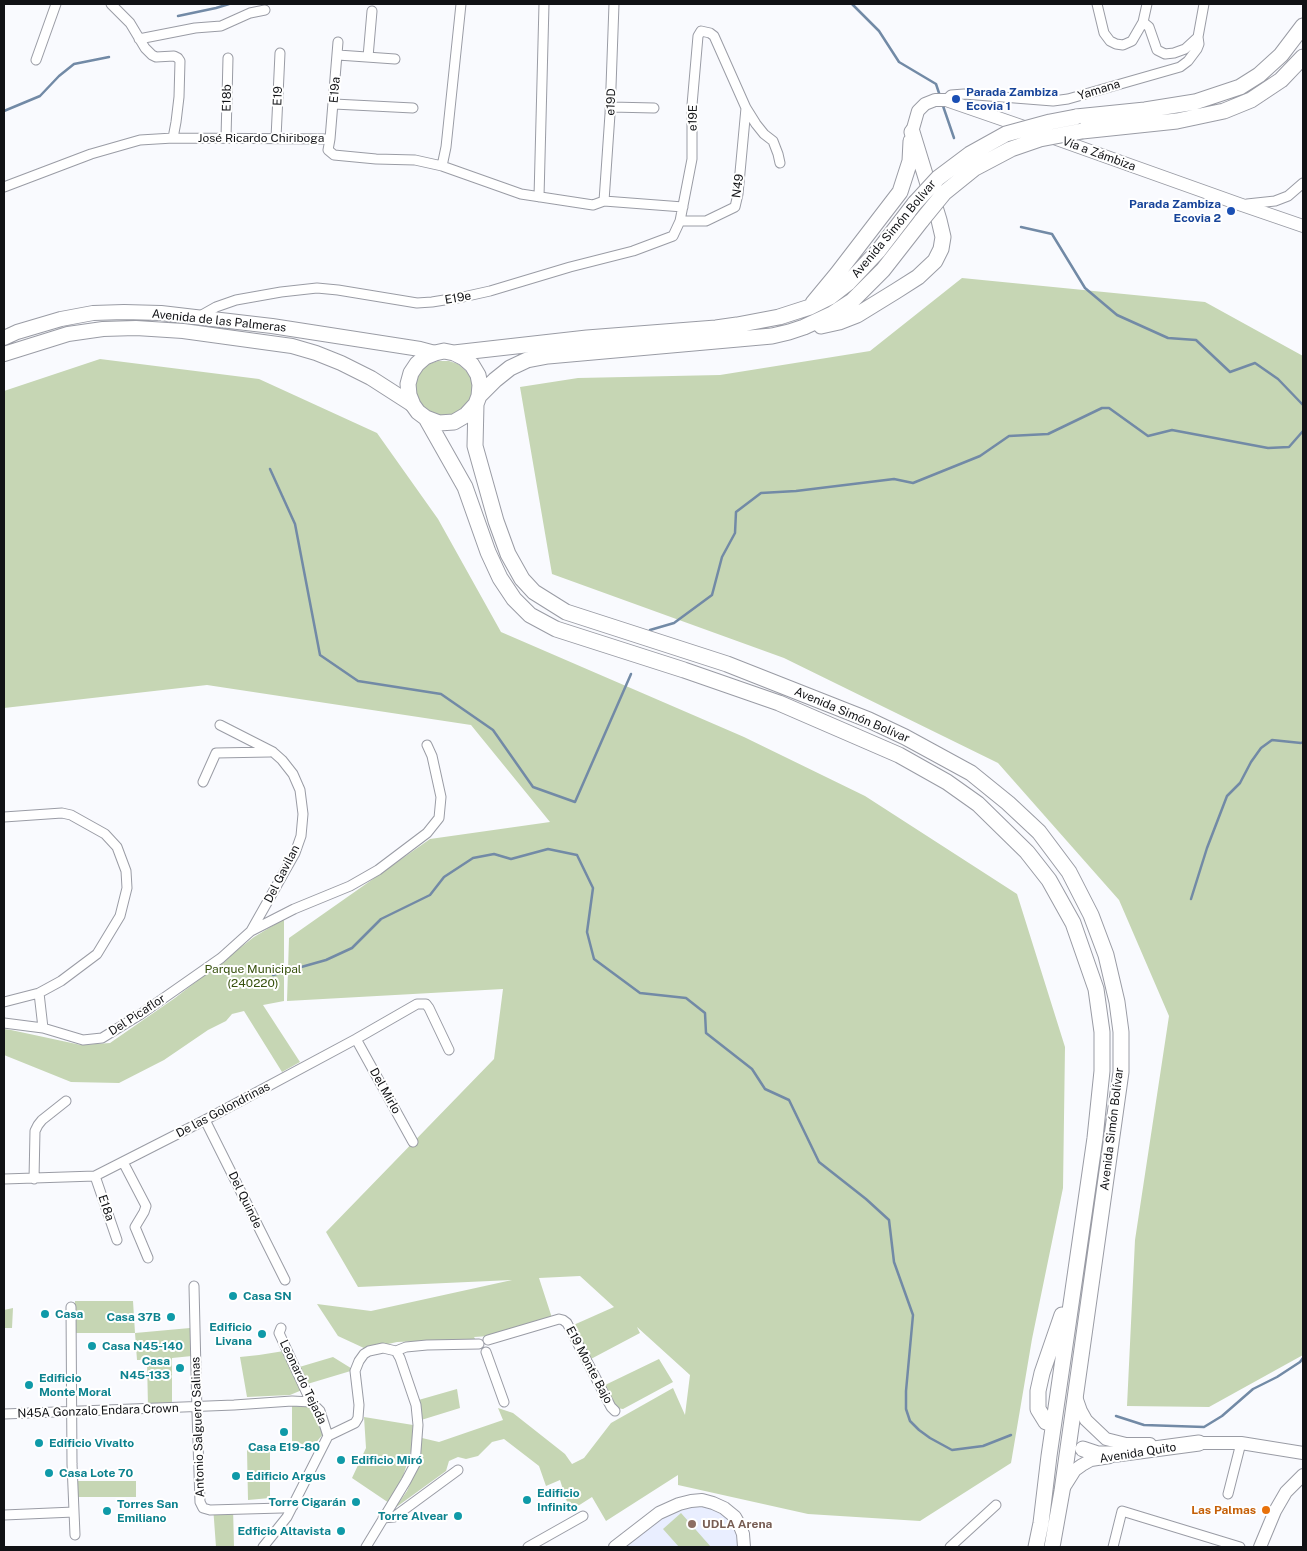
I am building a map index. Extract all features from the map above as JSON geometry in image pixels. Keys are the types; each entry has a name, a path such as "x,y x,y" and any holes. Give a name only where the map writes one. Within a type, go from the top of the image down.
{"highway":[{"name":"Avenida Simón Bolívar","path":"454,353 587,338 737,326 779,317 810,307 830,297 848,284 879,250 915,203 938,178 970,154 1006,134 1050,122 1195,102 1240,87 1259,75 1281,55 1303,26"},
{"name":"Avenida Simón Bolívar","path":"1052,1547 1062,1491 1120,1081 1121,1032 1117,1002 1106,955 1091,915 1069,872 1039,832 1008,803 971,773 905,736 869,720 727,664 566,612 534,592 522,579 508,554 496,522 475,446 477,400 495,380 510,368 527,360 548,356 772,336 804,327 832,314 852,300 883,270 944,193 975,168 1011,149 1040,140 1082,131 1178,121 1224,111 1251,100 1281,80 1303,56"},
{"path":"810,307 838,274 900,192 910,161 912,132"},
{"path":"804,327 824,326 857,315 918,277 935,261 941,249 943,237 912,132"},
{"path":"427,351 454,353 472,365 478,375 480,385 477,400 466,415 454,422 439,423 426,418 418,412 409,395 408,384 411,373 416,364 425,357 427,351 431,344 566,335 578,335 587,338"},
{"name":"Avenida Simón Bolívar","path":"426,418 464,487 488,552 500,578 514,599 530,615 556,629 779,703 898,755 946,782 978,804 1026,852 1049,880 1073,922 1096,989 1102,1032 1102,1071 1095,1138 1036,1547"},
{"path":"1046,1422 1038,1409 1039,1383 1074,1283"},
{"path":"1083,1449 1098,1454 1110,1455 1199,1443"}],"main road":[{"name":"Avenida de las Palmeras","path":"4,338 61,319 94,314 161,312 200,316 427,351"},
{"name":"Avenida de las Palmeras","path":"4,354 68,334 104,329 136,328 201,333 292,346 316,353 341,362 371,378 413,405"}],"street":[{"path":"36,60 56,4"},
{"path":"111,4 130,23 145,48 152,55 156,57 174,56 180,61 179,97 173,138"},
{"path":"442,166 446,147 461,4"},
{"path":"539,197 544,4"},
{"name":"e19D","path":"604,201 611,107 614,4"},
{"path":"1097,4 1104,33 1110,41 1123,45 1132,41 1144,22 1147,4"},
{"name":"Yamana","path":"946,100 950,96 964,94 1053,101 1068,99 1180,67 1188,62 1200,44 1198,37 1204,4"},
{"path":"139,38 195,28 221,26 250,13 265,10"},
{"path":"368,56 372,11"},
{"path":"1144,22 1149,27 1157,50 1165,54 1185,49 1198,37"},
{"name":"e19E","path":"673,236 680,221 692,159 692,105 698,36 701,31 714,36 746,108"},
{"name":"E19a","path":"330,138 338,42"},
{"name":"E19","path":"276,138 280,53"},
{"path":"338,55 395,58"},
{"name":"E18b","path":"226,138 228,58"},
{"path":"912,132 918,111 925,104 936,100 946,100"},
{"name":"Vía a Zámbiza","path":"946,100 1303,226"},
{"path":"334,104 413,108"},
{"path":"611,107 654,108"},
{"path":"746,108 756,124 773,142 780,163"},
{"name":"N49","path":"680,221 706,221 734,207 738,194 746,108"},
{"name":"José Ricardo Chiriboga","path":"4,187 91,154 127,143 158,138 330,138 328,150 334,155 415,160 442,166 503,188 539,197 593,205 604,201 683,207"},
{"path":"1239,204 1259,204 1275,201 1288,196 1303,183"},
{"name":"E19e","path":"200,316 216,307 236,300 317,288 405,302 432,302 490,292 570,267 633,251 673,236"},
{"path":"234,321 236,300"},
{"name":"Del Gavilan","path":"220,725 273,752 282,760 293,774 300,790 303,814 302,829 295,853 251,931 221,958"},
{"path":"251,931 294,909 350,886 378,870 428,833 439,818 442,797 432,756 427,745"},
{"path":"203,782 216,753 273,752"},
{"path":"4,817 62,813 71,815 105,834 117,847 126,871 127,888 120,916 97,954 61,981 38,993 4,1002"},
{"name":"Del Picaflor","path":"4,1022 43,1028 83,1040 102,1038 141,1014 221,958"},
{"path":"38,993 43,1028"},
{"name":"De las Golondrinas","path":"4,1179 95,1176 356,1040 417,1004 426,1004 429,1008 449,1050"},
{"name":"Del Mirlo","path":"356,1040 413,1142"},
{"path":"34,1179 35,1131 42,1120 66,1101"},
{"name":"Del Quinde","path":"205,1120 285,1280"},
{"path":"123,1162 146,1206 134,1227 148,1258"},
{"name":"E18a","path":"95,1176 117,1240"},
{"name":"Antonio Salguero Salinas","path":"194,1286 200,1502 203,1508 210,1510 293,1506"},
{"path":"71,1307 75,1535"},
{"name":"E19 Monte Bajo","path":"484,1342 559,1319 563,1320 567,1323 615,1411"},
{"name":"Leonardo Tejada","path":"281,1328 279,1332 311,1402 320,1411 328,1436"},
{"path":"263,1547 287,1517 328,1436 355,1423 358,1418 359,1405 355,1371 364,1354 383,1348 396,1351 406,1347 427,1345 484,1342 492,1344 489,1352 486,1352 504,1402"},
{"path":"366,1547 415,1464 418,1425 416,1405 396,1351"},
{"name":"Avenida Quito","path":"1075,1394 1086,1420 1106,1439 1126,1444 1241,1443 1303,1453"},
{"name":"N45A Gonzalo Endara Crown","path":"4,1414 292,1401 311,1402"},
{"name":"Avenida Quito","path":"1062,1491 1075,1470 1091,1460 1199,1443"},
{"path":"1228,1494 1241,1443"},
{"path":"383,1518 394,1518 458,1470"},
{"path":"1260,1547 1275,1511 1286,1492 1303,1475"},
{"path":"615,1547 659,1513 679,1504 702,1500 724,1508 735,1517 740,1524 743,1534 744,1547"},
{"path":"950,1547 996,1505"},
{"path":"1113,1547 1122,1511 1240,1547"},
{"path":"4,1515 74,1512"},
{"path":"528,1547 583,1516"}],"shaded area":[{"name":"UDLA Arena","path":"691,1505 712,1507 731,1520 738,1534 740,1547 623,1547 654,1522"}],"green space":[{"path":"962,278 1205,302 1303,356 1303,1355 1209,1407 1127,1406 1135,1240 1169,1016 1119,900 998,763 784,658 552,574 520,387 578,378 720,375 870,351"},
{"path":"100,359 259,379 377,433 438,519 501,632 744,737 865,796 1017,894 1065,1047 1063,1188 1032,1339 1011,1463 920,1521 808,1514 678,1485 678,1475 606,1521 592,1497 570,1511 560,1480 546,1486 539,1466 504,1439 492,1442 478,1456 466,1459 458,1457 449,1461 446,1471 395,1508 407,1491 418,1466 422,1438 439,1442 503,1420 498,1408 513,1413 565,1454 572,1464 584,1458 611,1423 673,1388 685,1415 690,1375 637,1327 640,1333 589,1360 569,1327 614,1307 580,1276 539,1278 553,1321 489,1336 474,1337 477,1342 447,1340 397,1342 366,1349 338,1336 317,1304 371,1311 512,1280 358,1287 326,1232 494,1059 503,989 287,1001 289,938 430,839 550,822 471,725 207,685 4,708 4,391"},
{"path":"438,361 449,361 458,364 472,379 473,399 453,421 417,408 415,379 421,370 429,364"},
{"name":"Parque Municipal (240220)","path":"284,919 284,1001 263,1005 300,1062 282,1072 244,1011 232,1014 226,1021 208,1030 164,1060 119,1083 71,1082 4,1055 4,1029 81,1045 110,1043 175,998 254,937"},
{"path":"75,1301 133,1301 135,1333 75,1333"},
{"path":"13,1308 12,1328 4,1328 4,1310"},
{"path":"190,1328 192,1356 172,1358 172,1407 148,1407 147,1360 137,1360 135,1333"},
{"path":"284,1351 302,1390 290,1395 247,1397 240,1357"},
{"path":"333,1357 354,1370 304,1385 296,1368"},
{"path":"659,1359 673,1382 623,1409 616,1408 603,1386"},
{"path":"457,1389 460,1408 418,1421 415,1401"},
{"path":"306,1398 325,1432 312,1447 292,1441 292,1403"},
{"path":"364,1417 413,1425 411,1451 401,1483 389,1503 352,1478 366,1448"},
{"path":"247,1450 270,1450 270,1498 248,1500"},
{"path":"75,1481 136,1481 136,1497 77,1497"},
{"path":"213,1506 233,1507 234,1547 216,1547"},
{"path":"681,1513 711,1547 679,1547 663,1529"}],"waterway":[{"path":"178,16 229,4"},
{"path":"852,4 879,31 899,62 936,84 940,96"},
{"path":"4,111 40,96 59,76 74,64 109,57"},
{"path":"942,103 954,138"},
{"path":"1021,227 1052,234 1085,288 1117,315 1168,338 1196,340 1230,372 1255,363 1278,379 1303,405"},
{"path":"650,630 674,623 712,595 722,557 735,533 736,512 761,493 796,491 894,479 913,483 980,456 1009,436 1048,434 1102,408 1109,408 1148,436 1172,430 1268,448 1289,447 1303,431"},
{"path":"270,469 295,524 320,655 358,681 441,694 493,730 533,787 575,802 631,674"},
{"path":"1191,899 1207,848 1227,796 1240,783 1251,762 1261,748 1272,740 1303,742"},
{"path":"273,975 326,960 352,948 381,919 430,895 444,877 473,858 494,854 511,859 548,849 577,855 593,888 587,932 594,959 640,993 686,998 705,1013 706,1033 752,1069 765,1089 789,1100 819,1162 889,1220 894,1262 913,1315 906,1391 906,1409 910,1421 930,1438 952,1450 983,1446 1011,1435"},
{"path":"1116,1416 1144,1425 1204,1427 1222,1416 1253,1389 1277,1377 1303,1358"}],"place":[{"name":"Parada Zambiza Ecovia 1","path":"956,99"},
{"name":"Parada Zambiza Ecovia 2","path":"1231,211"},
{"name":"Casa SN","path":"233,1296"},
{"name":"Casa","path":"45,1314"},
{"name":"Casa 37B","path":"171,1317"},
{"name":"Edificio Livana","path":"262,1334"},
{"name":"Casa N45-140","path":"92,1346"},
{"name":"Casa N45-133","path":"180,1368"},
{"name":"Edificio Monte Moral","path":"29,1385"},
{"name":"Casa E19-80","path":"284,1432"},
{"name":"Edificio Vivalto","path":"39,1443"},
{"name":"Edificio Miró","path":"341,1460"},
{"name":"Casa Lote 70","path":"49,1473"},
{"name":"Edificio Argus","path":"236,1476"},
{"name":"Edificio Infinito","path":"527,1500"},
{"name":"Torre Cigarán","path":"356,1502"},
{"name":"Las Palmas","path":"1266,1510"},
{"name":"Torres San Emiliano","path":"107,1511"},
{"name":"Torre Alvear","path":"458,1516"},
{"name":"UDLA Arena","path":"692,1524"},
{"name":"Edficio Altavista","path":"341,1531"}]}
